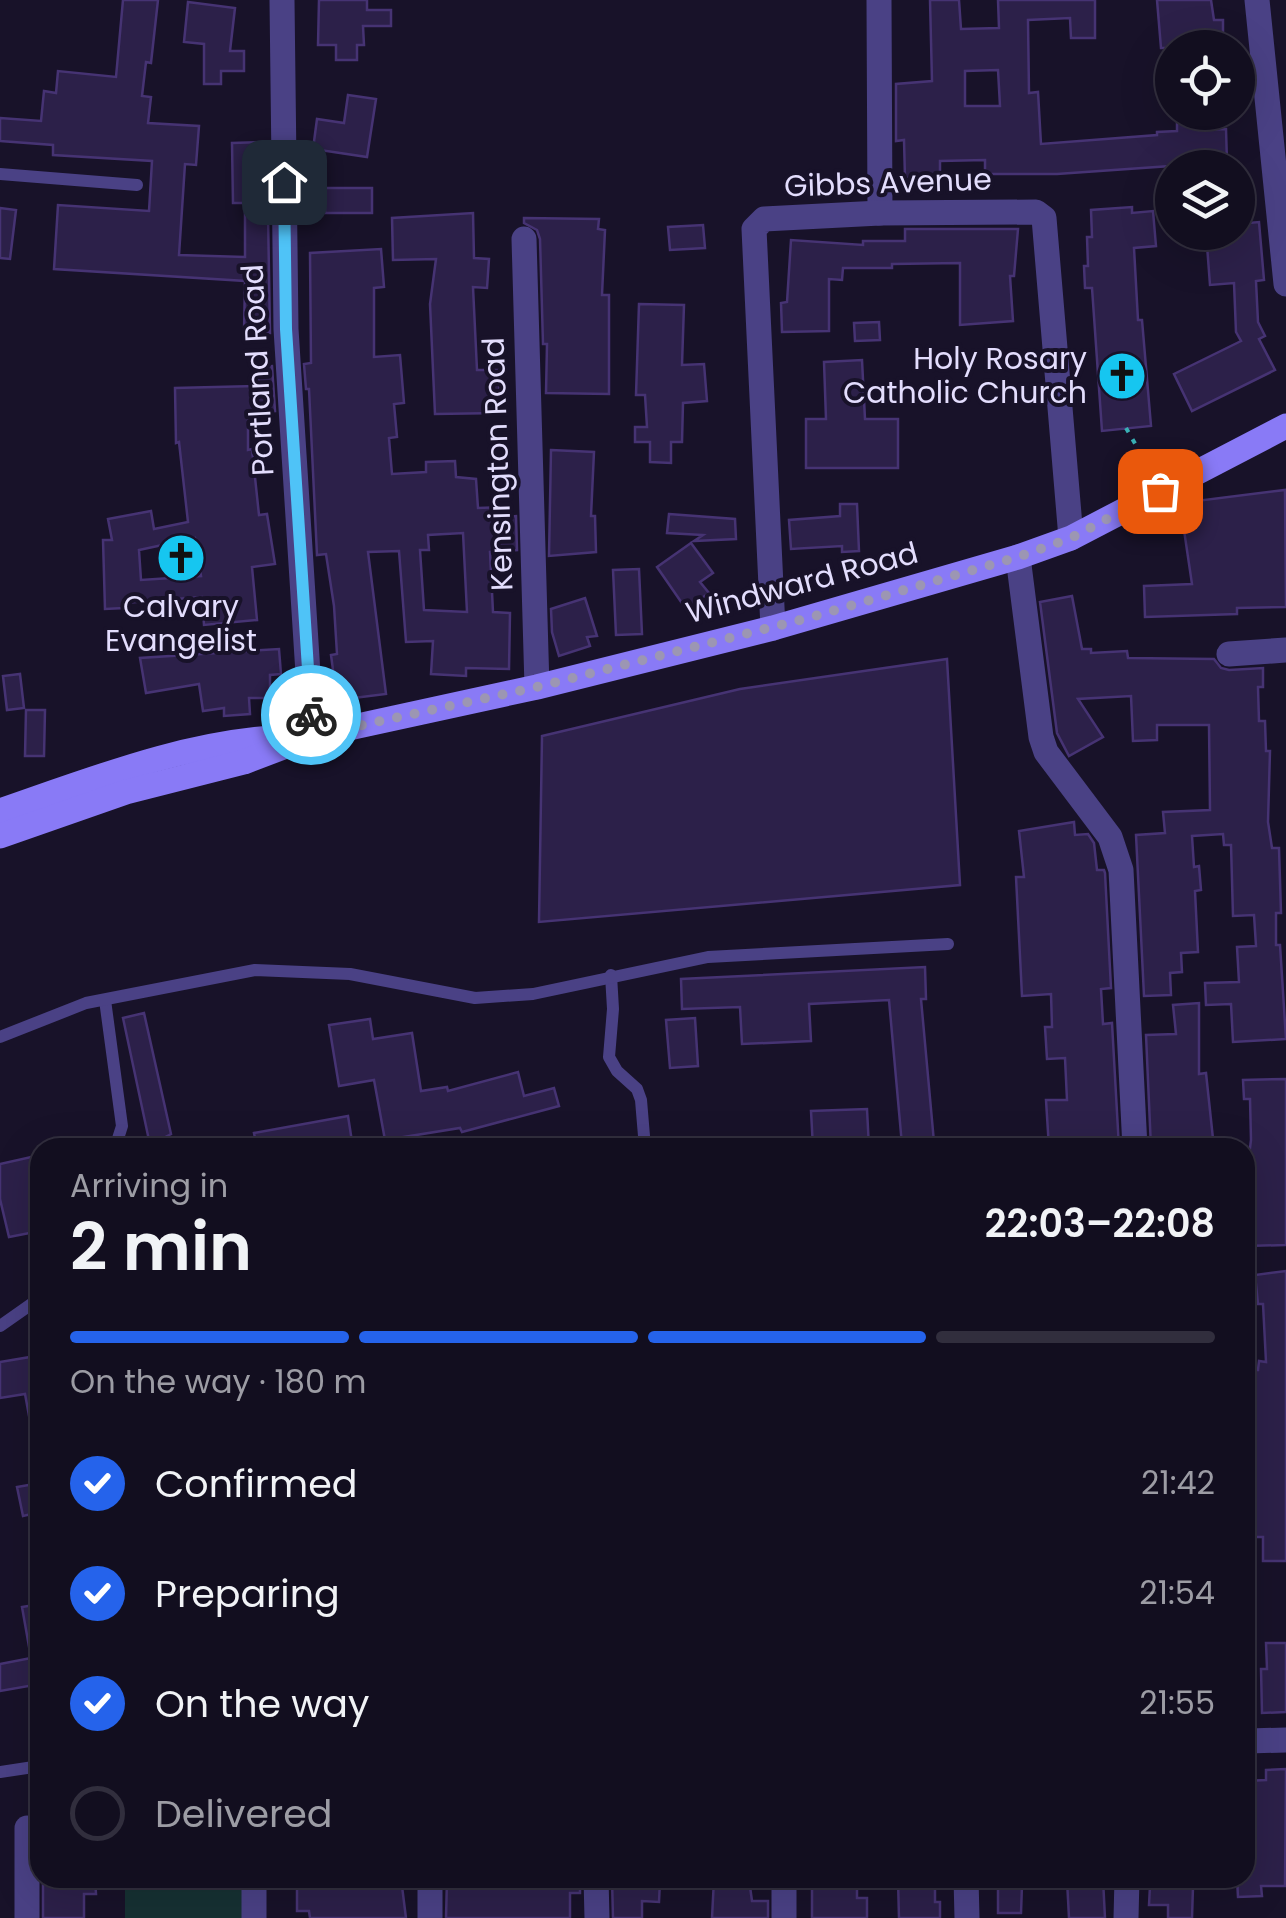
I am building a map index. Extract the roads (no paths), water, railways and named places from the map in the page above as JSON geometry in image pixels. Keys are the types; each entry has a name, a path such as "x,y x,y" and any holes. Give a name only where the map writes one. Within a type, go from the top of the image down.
{"main road":[{"name":"Windward Road","path":"0,836 126,792 244,762 312,736 537,687 772,628 1018,557 1071,538 1286,426"},
{"name":"Windward Road","path":"0,810 116,771 240,739 312,736"}],"street":[{"name":"Portland Road","path":"282,0 286,329 312,736"},
{"path":"879,0 880,214"},
{"path":"1257,0 1286,284"},
{"name":"Gibbs Avenue","path":"772,628 754,229 764,220 1036,212 1044,218 1071,538"},
{"name":"Kensington Road","path":"524,239 537,687"},
{"path":"1018,557 1041,737 1046,752 1110,837 1121,870 1134,1138"},
{"path":"1229,654 1286,650"},
{"path":"1255,1740 1286,1740"},
{"path":"26,1828 27,1918"},
{"path":"254,1888 254,1918"},
{"path":"430,1888 430,1918"},
{"path":"596,1888 597,1918"},
{"path":"784,1888 784,1918"},
{"path":"966,1888 967,1918"},
{"path":"1126,1918 1127,1888"}],"lane":[{"path":"0,174 137,185"},
{"path":"0,1036 86,1004 255,970 350,974 475,998 533,994 708,957 948,944"},
{"path":"611,975 609,1058 642,1100 644,1138"},
{"path":"105,1000 122,1126 118,1138"},
{"path":"0,1326 30,1305"},
{"path":"0,1772 30,1768"}],"place":[{"name":"Holy Rosary Catholic Church","path":"1122,376"},
{"name":"Calvary Evangelist","path":"181,558"}]}
